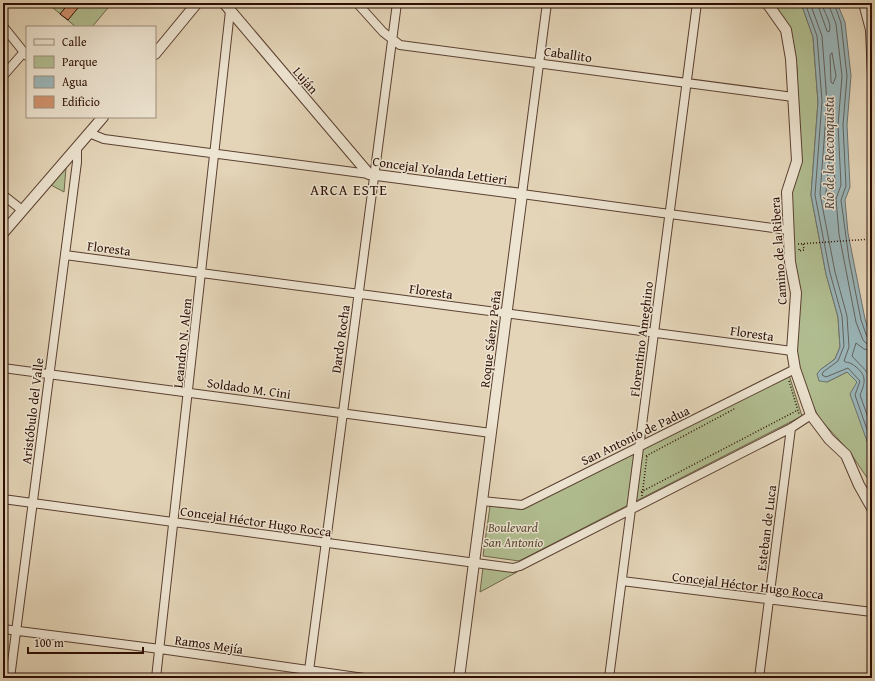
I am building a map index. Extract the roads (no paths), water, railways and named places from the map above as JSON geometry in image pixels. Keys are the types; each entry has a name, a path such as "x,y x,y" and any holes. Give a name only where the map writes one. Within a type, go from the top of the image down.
{"street":[{"path":"156,53 197,3"},
{"name":"Caballito","path":"357,3 392,40 400,45 793,97"},
{"name":"Dardo Rocha","path":"308,674 358,293 372,174 397,3"},
{"name":"Roque Sáenz Peña","path":"459,678 547,3"},
{"name":"Florentino Ameghino","path":"609,678 697,3"},
{"name":"Camino de la Ribera","path":"767,3 786,30 789,43 796,160 787,192 790,262 796,293 792,351 796,372 811,415 829,439 846,455 859,485 872,508"},
{"path":"864,3 870,30 872,76"},
{"name":"Leandro N. Alem","path":"156,678 215,153 227,7"},
{"name":"Luján","path":"227,7 372,174"},
{"path":"3,26 25,54 3,76"},
{"path":"3,233 77,148 98,119"},
{"name":"Concejal Yolanda Lettieri","path":"89,133 104,139 788,230"},
{"name":"Aristóbulo del Valle","path":"10,678 48,374 66,255 77,162 77,148"},
{"path":"3,195 22,210"},
{"name":"Floresta","path":"66,255 792,351"},
{"name":"Soldado M. Cini","path":"3,368 491,433"},
{"name":"San Antonio de Padua","path":"482,501 522,505 649,441 796,372"},
{"path":"630,511 791,428 811,415"},
{"name":"Esteban de Luca","path":"759,678 791,428"},
{"name":"Concejal Héctor Hugo Rocca","path":"3,499 474,562 506,568 520,566 630,511"},
{"name":"Concejal Héctor Hugo Rocca","path":"622,580 872,612"},
{"name":"Ramos Mejía","path":"3,629 160,648 308,674 364,678"}],"water":[{"name":"Río de la Reconquista","path":"801,3 837,3 845,22 851,76 847,125 850,187 845,200 848,233 865,319 872,341 872,455 850,394 857,382 847,372 827,382 819,381 817,374 835,359 840,347 838,317 826,274 811,195 818,102 813,37"}],"district":[{"name":"ARCA ESTE","path":"349,190"}],"park label":[{"name":"Boulevard San Antonio","path":"513,534"}]}
